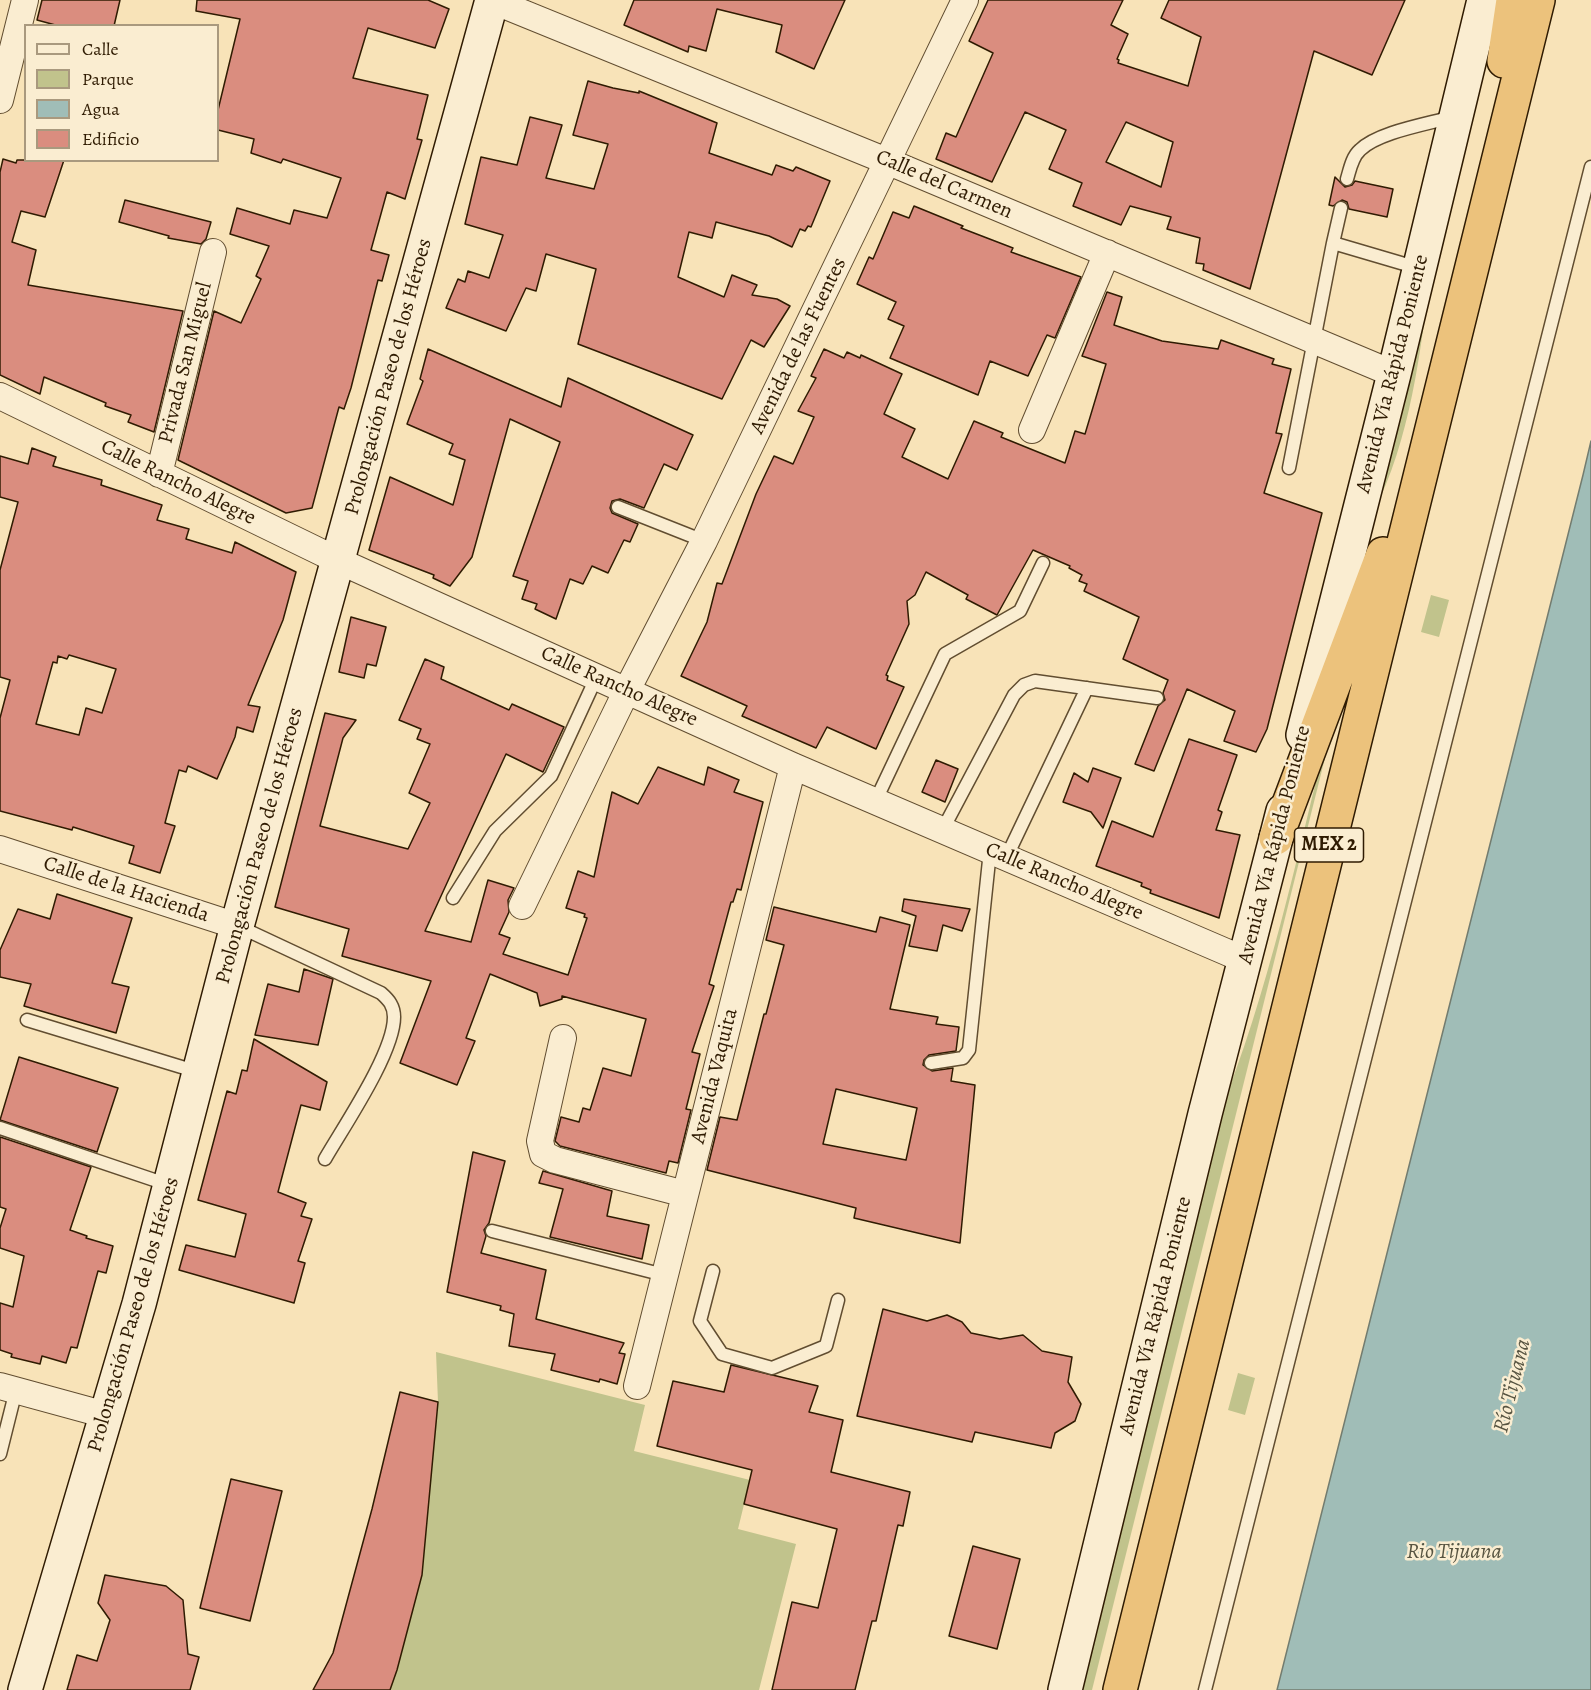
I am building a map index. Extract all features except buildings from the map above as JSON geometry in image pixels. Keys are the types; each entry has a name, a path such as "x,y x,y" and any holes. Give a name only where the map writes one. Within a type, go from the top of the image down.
{"highway":[{"path":"1481,233 1513,0"},
{"name":"MEX 2","path":"1120,1690 1538,0"},
{"path":"1276,838 1438,406"}],"street":[{"path":"0,100 25,0"},
{"name":"Calle del Carmen","path":"491,0 888,162 1394,374"},
{"name":"Prolongación Paseo de los Héroes","path":"25,1690 106,1415 145,1305 170,1185 237,926 339,561 491,0"},
{"name":"Avenida de las Fuentes","path":"522,906 627,690 704,541 965,0"},
{"name":"Avenida Vía Rápida Poniente","path":"1065,1690 1205,1114 1394,374 1484,0"},
{"name":"Privada San Miguel","path":"159,474 213,252"},
{"path":"1032,430 1107,253"},
{"name":"Calle Rancho Alegre","path":"0,396 339,561 793,766 1245,960"},
{"name":"Avenida Vaquita","path":"637,1386 793,766"},
{"name":"Calle de la Hacienda","path":"0,849 237,926"},
{"path":"563,1038 540,1142 543,1154 555,1160 685,1194"},
{"path":"8,1388 106,1415"}],"lane":[{"path":"1347,180 1352,162 1360,150 1376,139 1456,116"},
{"path":"1205,1690 1591,167"},
{"path":"1289,468 1341,207"},
{"path":"1333,243 1419,268"},
{"path":"618,507 704,541"},
{"path":"875,802 945,654 1020,611 1043,563"},
{"path":"453,898 495,831 550,776 597,676"},
{"path":"944,829 1014,695 1024,685 1035,681 1157,698"},
{"path":"931,1063 963,1058 969,1050 998,854 1087,688"},
{"name":"Calle de la Hacienda","path":"237,926 381,993 391,1003 394,1016 392,1031 381,1060 325,1159"},
{"path":"27,1020 199,1073"},
{"path":"0,1128 170,1185"},
{"path":"492,1231 664,1275"},
{"path":"713,1271 700,1321 722,1353 772,1368 826,1346 838,1300"},
{"path":"0,1454 8,1388"}],"green space":[{"path":"1431,271 1418,364 1405,425 1397,455 1373,513"},
{"path":"1431,595 1449,600 1439,637 1421,632"},
{"path":"1329,729 1332,730 1092,1690 1083,1690 1119,1513 1218,1117 1267,974"},
{"path":"436,1352 645,1405 634,1451 750,1480 738,1529 796,1544 759,1690 390,1690 422,1575 438,1402"},
{"path":"1238,1373 1255,1378 1245,1415 1228,1410"}],"water":[{"name":"Rio Tijuana","path":"1591,441 1591,1690 1277,1690 1583,475"}],"water label":[{"name":"Río Tijuana","path":"1513,1386"}]}
